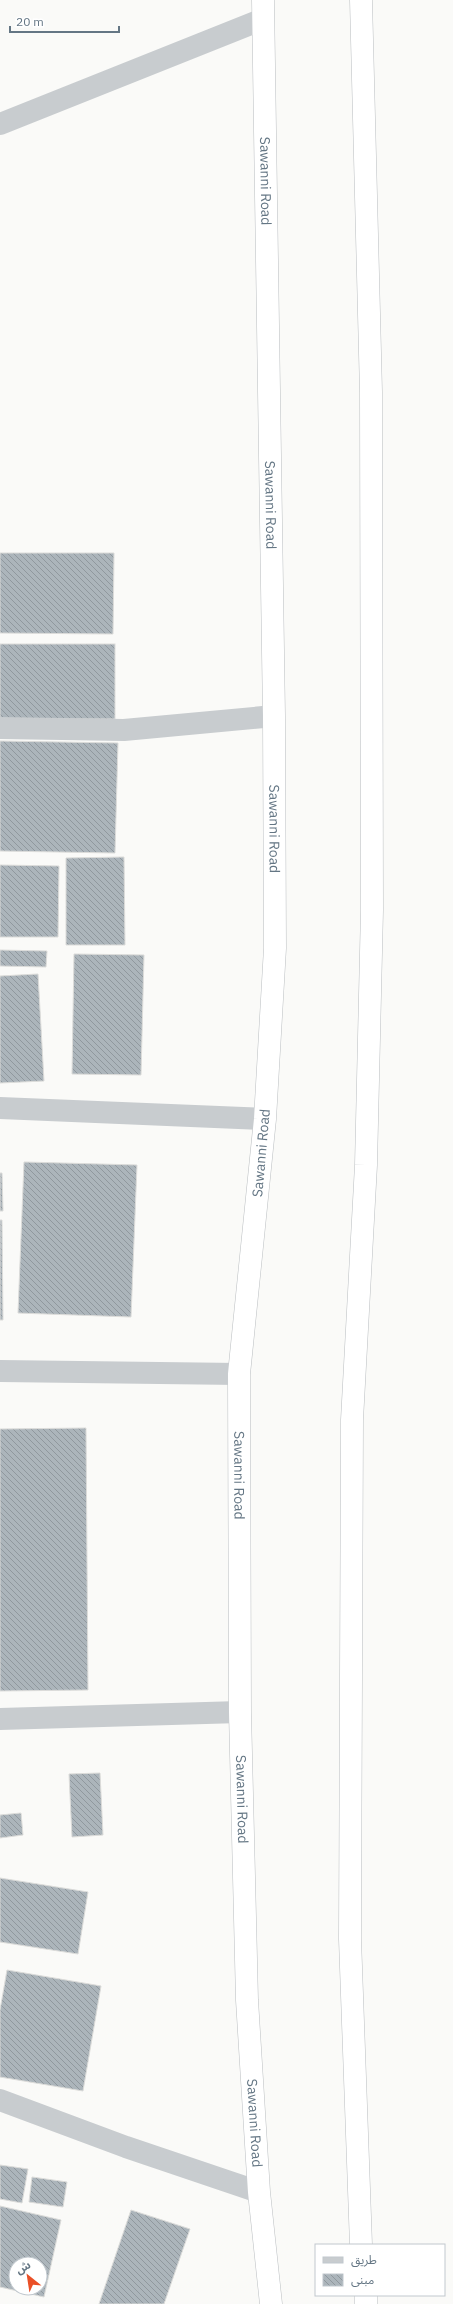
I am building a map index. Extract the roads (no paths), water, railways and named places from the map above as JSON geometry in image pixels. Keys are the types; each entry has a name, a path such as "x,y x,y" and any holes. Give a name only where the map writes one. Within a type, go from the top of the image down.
{"highway":[{"path":"361,2244 350,1923 352,1420 366,1165 372,910 371,392 362,0"},
{"name":"Sawanni Road","path":"263,9 274,716 275,948 265,1119 239,1374 240,1712 247,2000 259,2192 271,2304"}],"street":[{"path":"0,124 263,9"},
{"path":"0,728 124,730 274,716"},
{"path":"0,1108 265,1119"},
{"path":"0,1370 239,1374"},
{"path":"0,1719 240,1712"},
{"path":"0,2100 126,2147 259,2192"}]}
